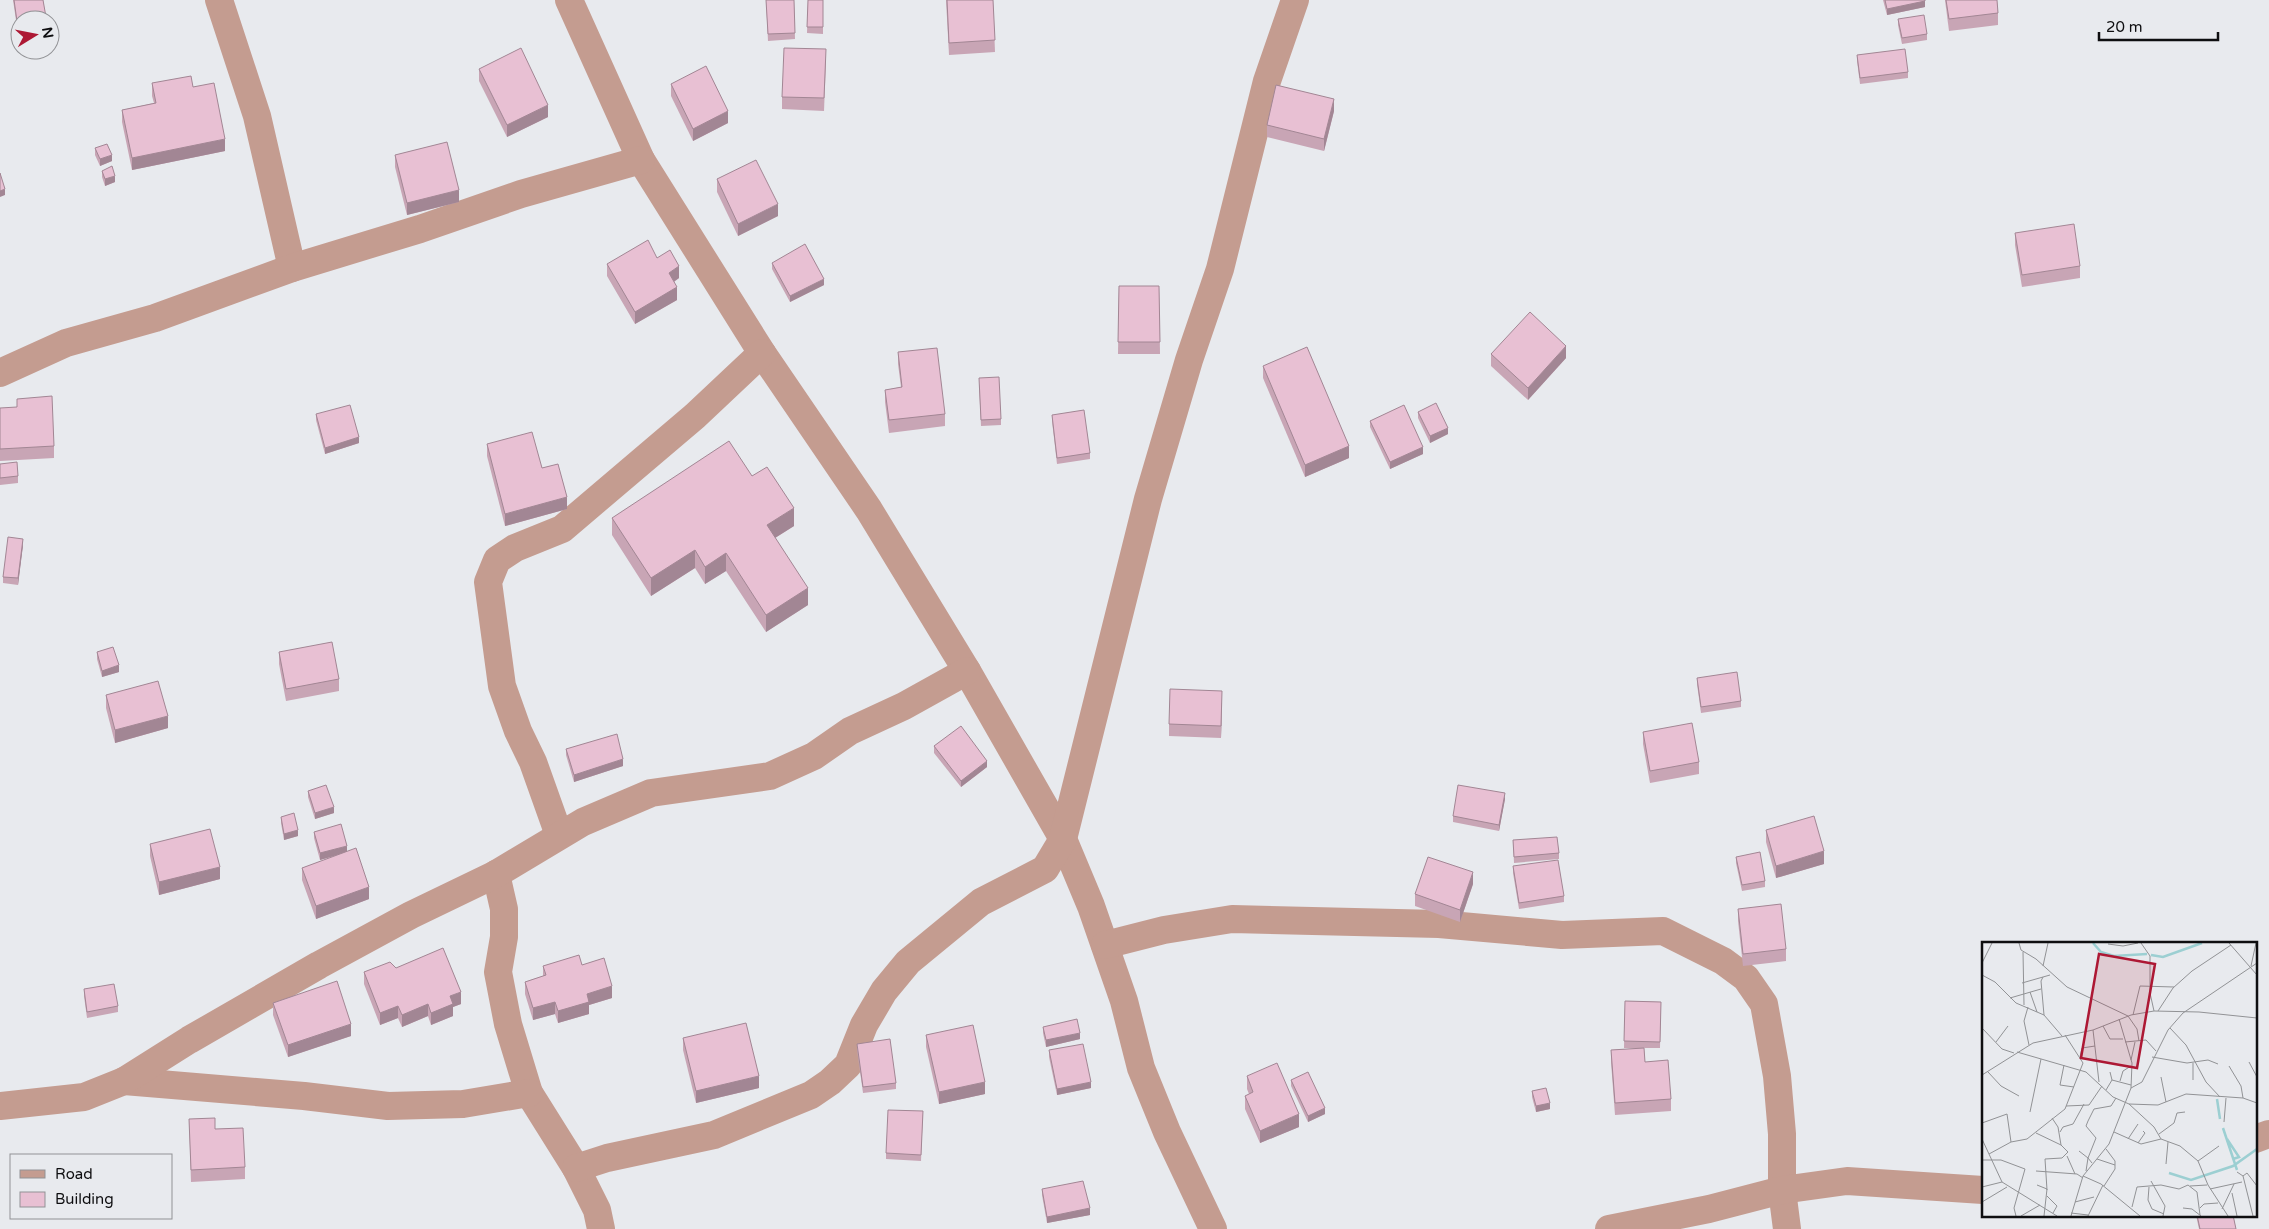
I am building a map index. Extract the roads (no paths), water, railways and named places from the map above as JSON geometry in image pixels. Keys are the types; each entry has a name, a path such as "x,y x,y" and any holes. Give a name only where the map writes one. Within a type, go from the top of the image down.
{"street":[{"path":"219,0 257,116 292,268"},
{"path":"569,0 641,160 762,353 869,510 967,671 1063,839 1105,945 1124,1001 1141,1068 1167,1132 1213,1229"},
{"path":"576,1168 607,1158 714,1135 811,1095 830,1082 848,1065 864,1025 884,992 908,962 981,902 1044,869 1063,839 1148,500 1188,360 1220,269 1267,81 1295,0"},
{"path":"0,373 66,343 155,318 292,268 420,229 521,194 641,160"},
{"path":"559,834 533,762 518,731 502,686 488,582 497,560 515,548 562,529 695,416 762,353"},
{"path":"1,1102 84,1097 124,1081 189,1040 319,965 411,915 496,874 559,834 618,805 651,793 770,776 814,756 850,732 904,706 967,671"},
{"path":"496,874 504,909 504,937 498,972 508,1024 529,1093 576,1168 597,1210 601,1229"},
{"path":"1105,945 1164,930 1232,919 1439,924 1562,936 1663,931 1723,961 1746,978 1764,1004 1778,1076 1782,1134 1782,1190 1787,1229"},
{"path":"124,1081 304,1096 388,1106 463,1104 529,1093"},
{"path":"2256,1139 2269,1134"},
{"path":"1609,1229 1709,1209 1782,1190 1846,1181 1982,1190"}]}
